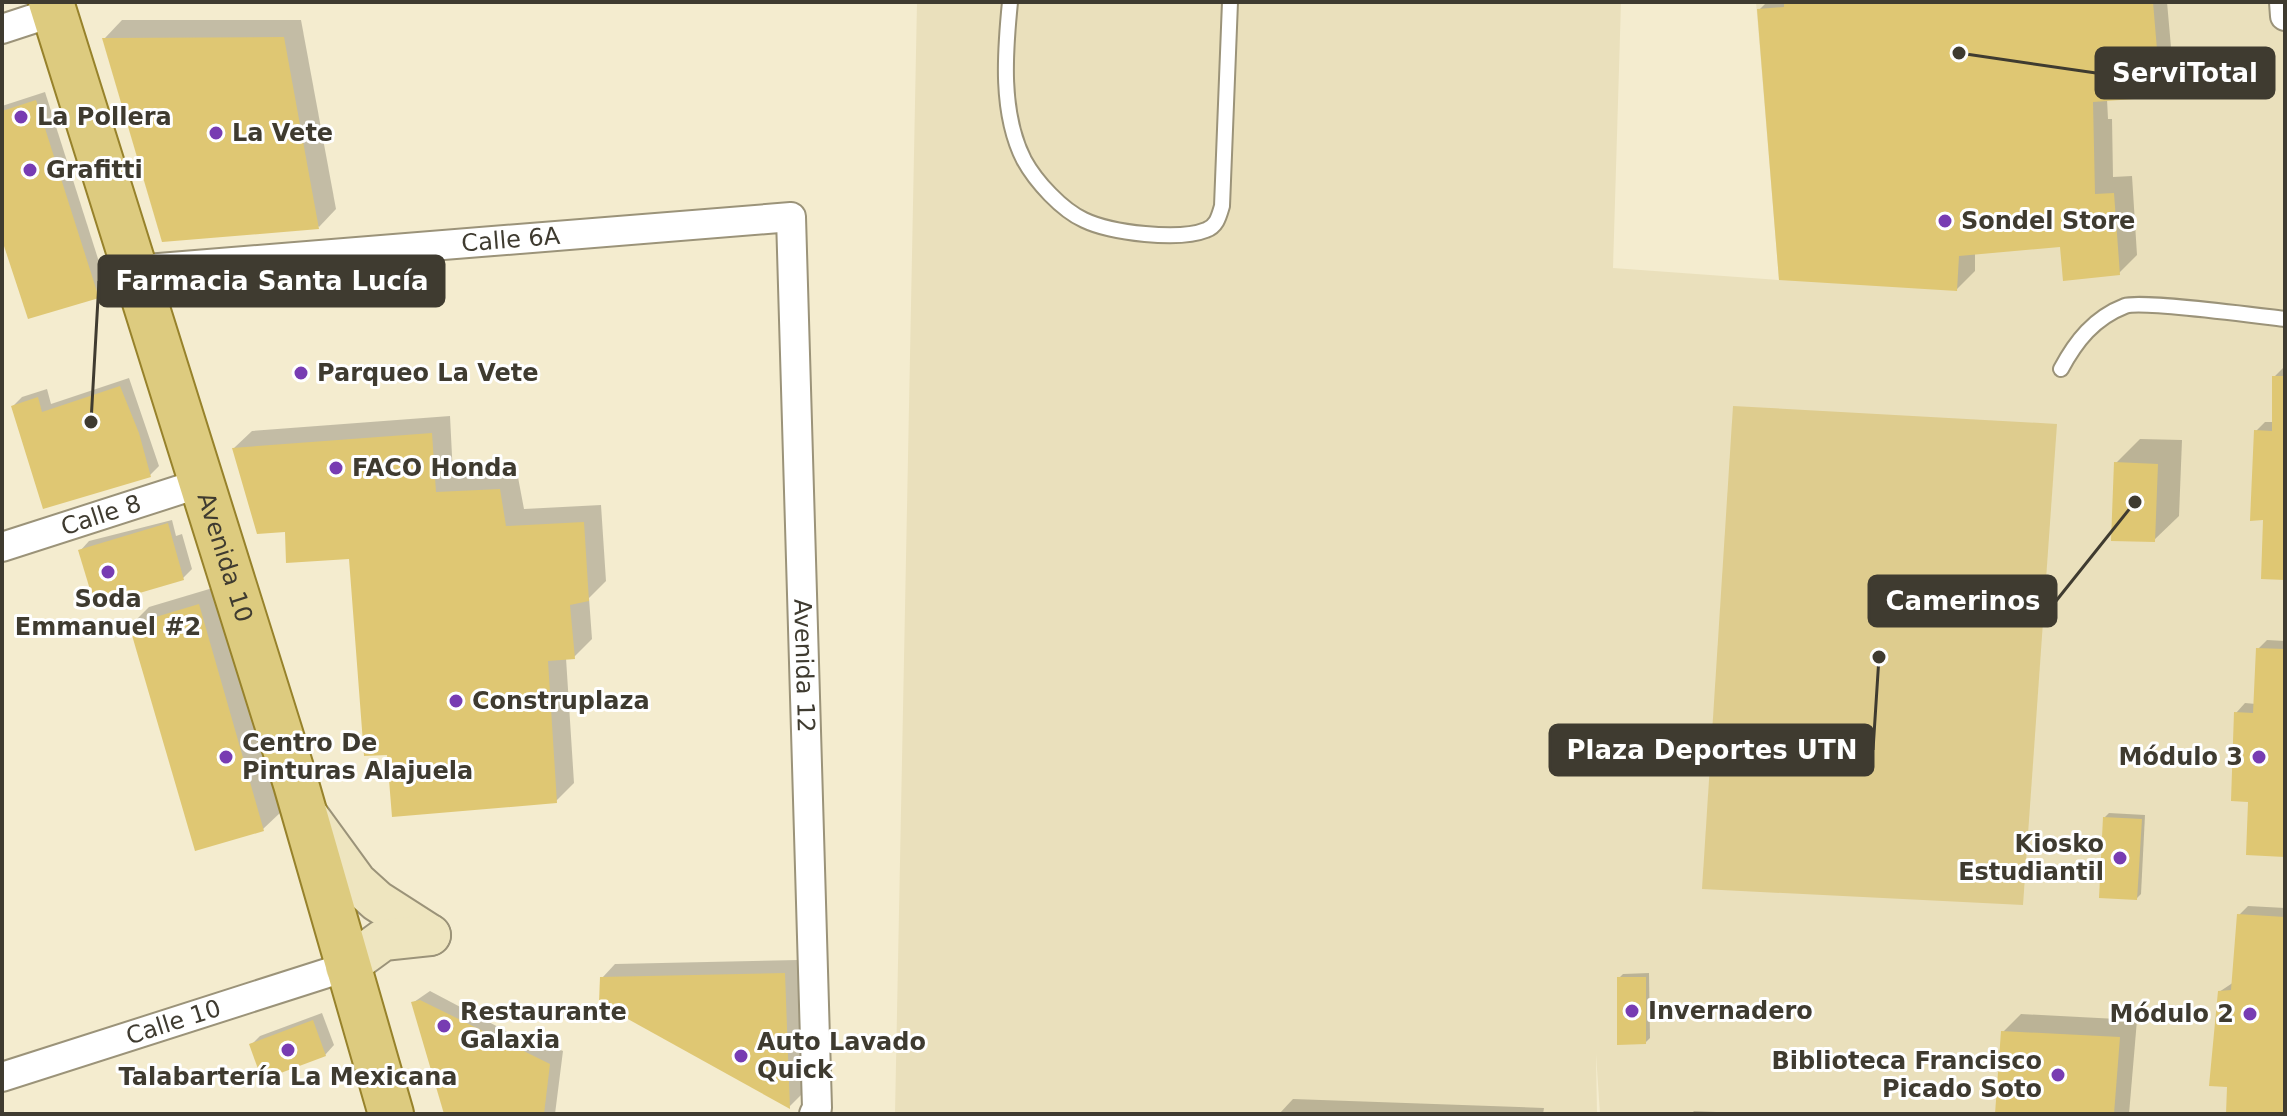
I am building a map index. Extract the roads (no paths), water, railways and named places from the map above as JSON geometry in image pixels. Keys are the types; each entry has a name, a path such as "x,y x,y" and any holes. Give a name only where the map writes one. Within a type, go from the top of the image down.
{"main road":[{"name":"Avenida 10","path":"52,7 303,809 346,967 391,1114"},
{"path":"303,809 356,882 377,901 430,935 383,940 346,967"}],"street":[{"path":"2284,2 2285,16"},
{"path":"2,29 52,7"},
{"name":"Calle 6A","path":"134,270 791,217"},
{"name":"Avenida 12","path":"791,217 817,1108 814,1114"},
{"name":"Calle 8","path":"2,547 201,483"},
{"name":"Calle 10","path":"2,1077 346,967"}],"lane":[{"path":"1010,2 1005,58 1011,119 1023,159 1037,179 1082,220 1131,232 1182,234 1207,230 1217,222 1222,206 1230,2"},
{"path":"2061,369 2075,343 2095,322 2128,304 2285,319"}],"place":[{"name":"ServiTotal","path":"1959,53"},
{"name":"La Pollera","path":"21,117"},
{"name":"La Vete","path":"216,133"},
{"name":"Grafitti","path":"30,170"},
{"name":"Sondel Store","path":"1945,221"},
{"name":"Parqueo La Vete","path":"301,373"},
{"name":"Farmacia Santa Lucía","path":"91,422"},
{"name":"FACO Honda","path":"336,468"},
{"name":"Camerinos","path":"2135,502"},
{"name":"Soda Emmanuel #2","path":"108,572"},
{"name":"Plaza Deportes UTN","path":"1879,657"},
{"name":"Construplaza","path":"456,701"},
{"name":"Centro De Pinturas Alajuela","path":"226,757"},
{"name":"Módulo 3","path":"2259,757"},
{"name":"Kiosko Estudiantil","path":"2120,858"},
{"name":"Invernadero","path":"1632,1011"},
{"name":"Módulo 2","path":"2250,1014"},
{"name":"Restaurante Galaxia","path":"444,1026"},
{"name":"Talabartería La Mexicana","path":"288,1050"},
{"name":"Auto Lavado Quick","path":"741,1056"},
{"name":"Biblioteca Francisco Picado Soto","path":"2058,1075"}]}
